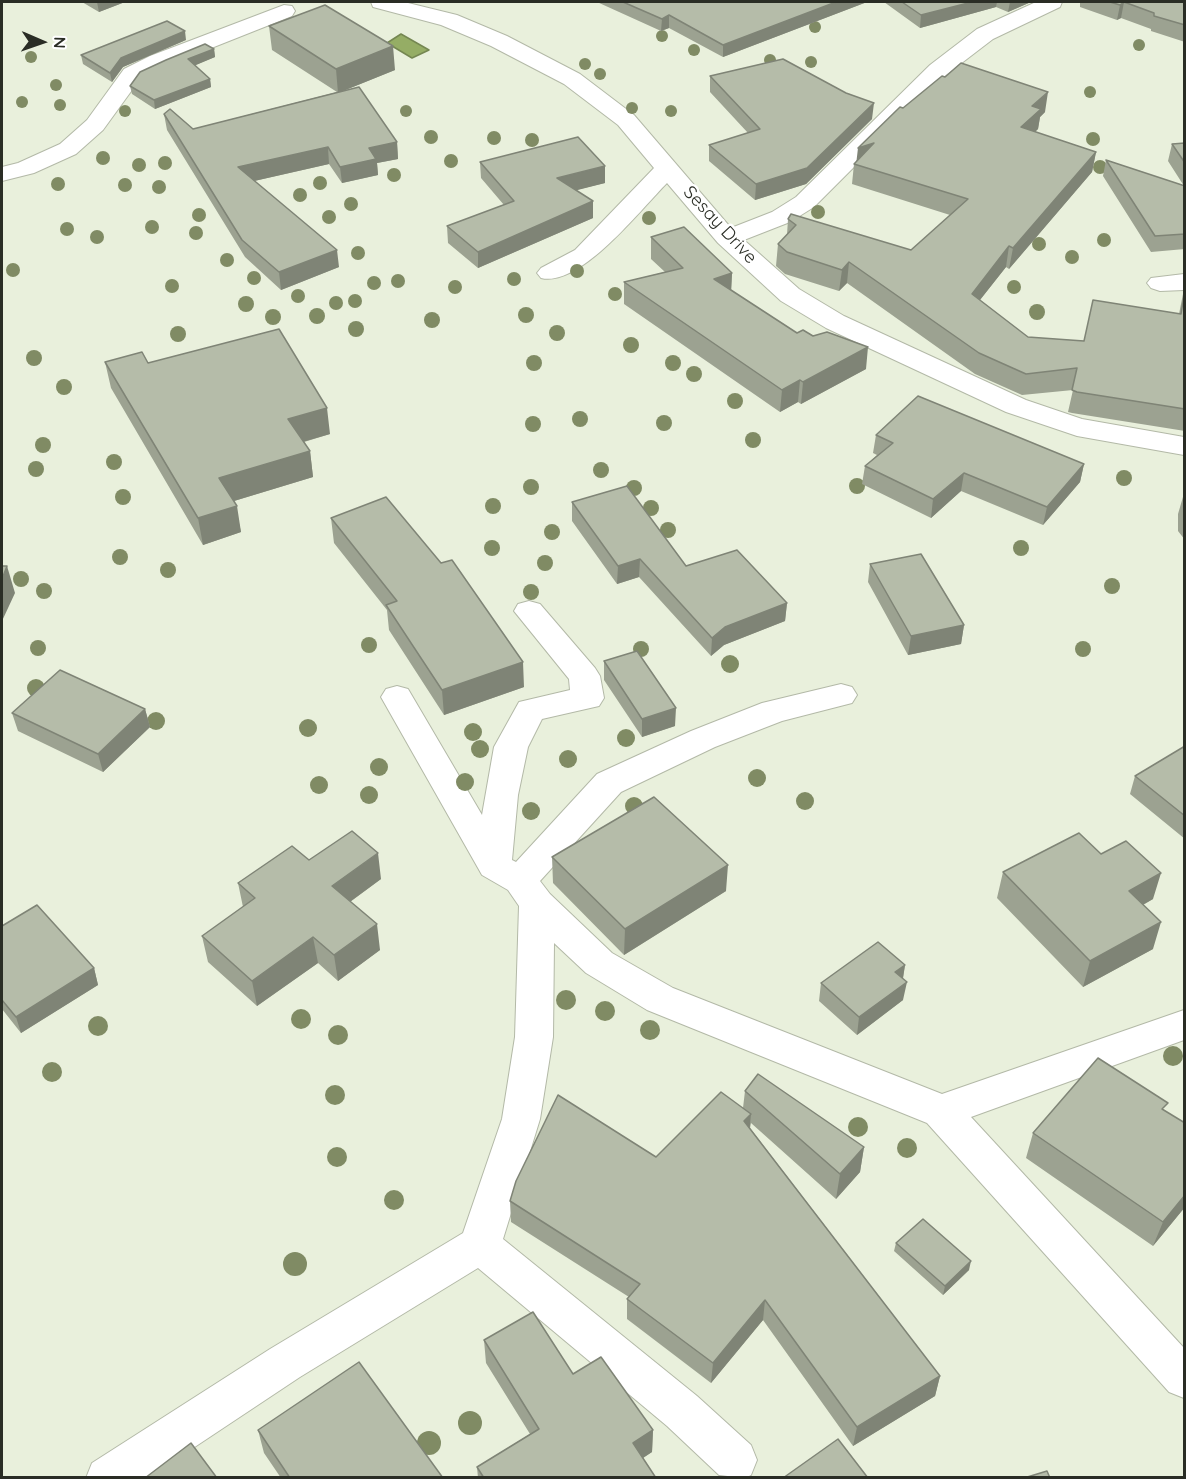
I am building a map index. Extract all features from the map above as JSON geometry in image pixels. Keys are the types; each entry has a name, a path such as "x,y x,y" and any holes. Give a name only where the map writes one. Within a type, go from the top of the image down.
{"street":[{"name":"Sesay Drive","path":"381,2 449,20 499,41 572,79 626,120 727,238 790,295 835,322 1016,406 1077,427 1185,446"},
{"path":"727,238 781,217 805,202 938,70 985,34 1053,2"},
{"path":"2,174 26,168 68,149 95,126 132,74 158,61 284,10"},
{"path":"550,273 584,255 667,168"},
{"path":"108,1478 285,1363 480,1245 521,1119 534,1037 517,883 501,795 511,747 531,710 588,698 584,676 529,611"},
{"path":"517,883 609,783 703,739 774,711 841,695"},
{"path":"397,697 517,883 599,963 660,999 941,1111 1185,1378"},
{"path":"941,1111 1185,1025"},
{"path":"480,1245 682,1411 735,1460"}],"shaded area":[{"path":"401,34 429,50 412,58 387,43"}],"building":[{"path":"623,2 836,2 723,45 669,15 662,19"},
{"path":"902,2 972,2 921,15"},
{"path":"1124,2 1185,2 1185,25 1154,16 1154,13"},
{"path":"325,5 393,46 336,69 269,26"},
{"path":"167,21 185,31 121,58 110,73 81,55"},
{"path":"205,44 214,49 188,59 210,79 154,100 130,86 140,72"},
{"path":"783,59 846,93 874,103 807,168 756,184 709,145 760,129 710,76"},
{"path":"961,63 1048,92 1032,106 1041,109 1021,127 1096,152 1013,248 1009,246 972,294 1028,337 1084,341 1093,300 1181,314 1185,290 1185,409 1077,392 1072,390 1077,368 1026,374 979,353 849,262 842,270 787,252 778,244 796,225 788,219 791,214 911,250 968,199 854,164 874,143 858,148 900,107 903,108"},
{"path":"359,87 397,142 369,148 376,159 340,167 328,147 238,167 337,250 279,272 242,240 164,114 170,109 193,129"},
{"path":"578,137 605,166 557,178 593,201 478,252 447,226 514,201 480,162"},
{"path":"1185,143 1185,163 1172,144"},
{"path":"1106,160 1185,186 1185,234 1155,236"},
{"path":"684,227 732,273 714,279 797,333 803,330 813,336 827,332 868,347 803,382 800,380 782,390 624,282 683,268 651,237"},
{"path":"279,329 327,408 288,419 310,451 219,478 237,506 198,518 105,362 142,352 148,363"},
{"path":"918,396 1084,464 1047,507 964,473 933,499 865,466 893,443 876,435"},
{"path":"627,486 686,566 737,550 787,603 725,627 712,638 640,559 618,566 572,502"},
{"path":"386,497 441,563 452,560 523,662 442,690 386,605 397,601 331,518"},
{"path":"921,554 964,625 911,636 870,564"},
{"path":"2,566 7,566 2,579"},
{"path":"637,651 676,708 642,719 604,661"},
{"path":"60,670 145,709 98,754 12,713"},
{"path":"1185,746 1185,816 1135,776"},
{"path":"654,797 728,865 625,929 552,857"},
{"path":"352,831 378,853 332,886 377,924 334,955 313,937 252,981 202,936 255,898 238,883 292,846 309,860"},
{"path":"1079,833 1101,854 1126,841 1161,873 1129,891 1161,922 1090,961 1003,872"},
{"path":"37,905 94,968 16,1017 2,1000 2,926"},
{"path":"878,942 905,965 895,972 907,982 859,1017 821,983"},
{"path":"1098,1058 1168,1103 1162,1109 1185,1123 1185,1195 1163,1222 1033,1133"},
{"path":"758,1074 864,1147 840,1174 745,1091"},
{"path":"721,1092 751,1114 744,1121 940,1376 857,1427 765,1300 713,1363 627,1299 640,1284 510,1201 516,1181 558,1095 656,1157"},
{"path":"923,1219 971,1261 945,1286 896,1243"},
{"path":"533,1312 573,1374 601,1357 653,1430 633,1443 656,1478 484,1478 477,1467 539,1429 484,1340"},
{"path":"359,1362 443,1478 290,1478 258,1430"},
{"path":"838,1439 868,1478 783,1478"},
{"path":"191,1443 217,1478 145,1478"},
{"path":"1047,1471 1050,1478 1024,1478"}]}
